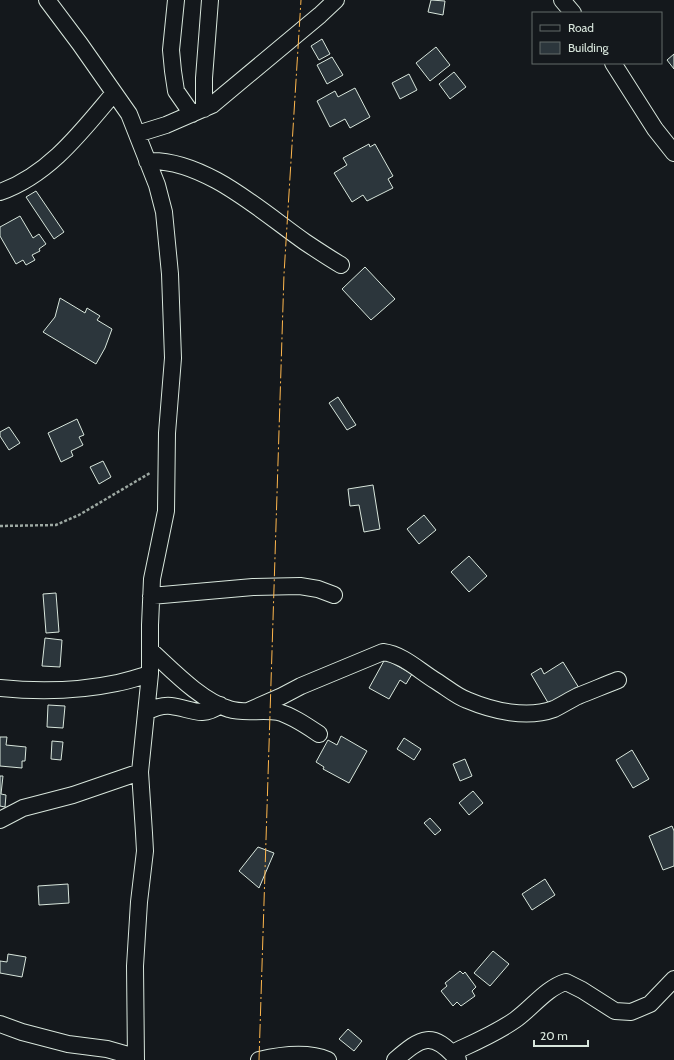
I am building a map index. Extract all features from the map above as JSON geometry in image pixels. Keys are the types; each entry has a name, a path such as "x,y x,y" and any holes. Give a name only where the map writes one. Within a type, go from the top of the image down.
{"street":[{"path":"0,1024 22,1032 68,1044 107,1050 135,1059 135,966 144,851 140,772 150,674 152,579 166,511 167,433 173,358 170,274 164,212 157,185 129,114 47,0"},
{"path":"176,0 171,50 176,91 198,112"},
{"path":"198,112 204,78 210,0"},
{"path":"137,134 166,125 212,105 336,0"},
{"path":"562,0 572,12"},
{"path":"614,64 655,129 674,152"},
{"path":"0,192 21,183 45,166 72,142 114,93"},
{"path":"148,161 160,160 192,169 214,179 254,204 306,242 342,265"},
{"path":"152,596 253,587 300,586 318,589 334,595"},
{"path":"150,650 178,676 211,701 229,709 278,712 319,734"},
{"path":"248,711 307,683 383,652 394,654 409,662 466,700 493,709 512,712 534,714 553,709 618,680"},
{"path":"0,688 51,691 118,683 150,674"},
{"path":"146,712 155,708 171,706 198,712 205,712 214,710 220,705"},
{"path":"0,820 23,808 73,795 140,772"},
{"path":"396,1060 412,1046 428,1039 440,1042 455,1056 515,1020 556,985 566,982 582,990 615,1011 632,1012 650,1004 674,979"},
{"path":"259,1060 287,1056 313,1055 328,1060"}],"path":[{"path":"0,526 56,525 79,515 166,464"}],"building":[{"path":"431,0 445,1 443,15 428,12"},
{"path":"322,39 330,54 319,60 311,46"},
{"path":"436,47 450,65 430,81 416,63"},
{"path":"674,54 674,69 667,60"},
{"path":"332,57 343,75 327,84 317,65"},
{"path":"454,72 466,87 450,99 439,84"},
{"path":"409,74 417,90 400,99 392,83"},
{"path":"355,88 370,117 350,128 345,119 330,127 317,101 335,91 338,97"},
{"path":"369,144 370,147 375,144 393,176 388,179 393,188 367,201 363,195 352,202 334,173 347,165 343,158"},
{"path":"36,191 64,232 54,239 26,197"},
{"path":"20,216 33,238 39,234 46,244 39,249 40,251 32,255 35,260 26,265 23,260 16,264 0,236 0,227"},
{"path":"365,267 395,299 371,320 342,289"},
{"path":"60,298 85,313 87,308 100,316 97,320 112,329 105,348 96,364 43,332 55,317"},
{"path":"338,397 356,425 347,430 329,403"},
{"path":"77,419 84,435 79,437 83,445 71,451 73,456 61,462 48,433"},
{"path":"9,427 20,443 9,450 0,436 0,432"},
{"path":"103,461 111,477 99,484 90,467"},
{"path":"373,485 380,529 364,532 359,505 350,506 348,489"},
{"path":"424,515 436,530 419,544 407,529"},
{"path":"469,556 487,576 469,592 451,572"},
{"path":"56,593 59,632 46,633 43,594"},
{"path":"45,638 62,640 60,667 42,666"},
{"path":"385,659 412,674 406,684 400,680 389,699 369,688"},
{"path":"563,662 579,688 550,706 531,674 541,668 544,674"},
{"path":"48,705 65,706 63,728 47,727"},
{"path":"341,736 367,751 349,783 323,769 324,767 316,762 328,740 337,745"},
{"path":"0,737 7,737 6,745 26,747 25,761 22,761 22,768 0,766"},
{"path":"404,738 421,749 414,760 397,749"},
{"path":"52,741 63,742 61,760 51,759"},
{"path":"632,750 649,779 633,788 616,760"},
{"path":"465,759 472,776 460,781 453,764"},
{"path":"0,776 3,776 1,794 6,795 5,807 0,806"},
{"path":"473,791 483,803 469,815 459,803"},
{"path":"430,818 441,830 435,835 424,823"},
{"path":"672,826 674,831 674,866 663,870 649,836"},
{"path":"258,847 274,853 259,888 239,871"},
{"path":"545,879 555,895 532,910 522,894"},
{"path":"68,884 69,903 39,905 38,886"},
{"path":"493,951 509,964 490,986 474,973"},
{"path":"8,954 26,957 22,977 0,973 0,961 7,962"},
{"path":"460,971 463,974 465,972 476,987 472,991 475,996 461,1006 457,1002 453,1006 441,991 447,986 445,983"},
{"path":"348,1029 362,1041 354,1051 339,1039"}],"power":[{"path":"259,1060 284,274 301,0"}]}
